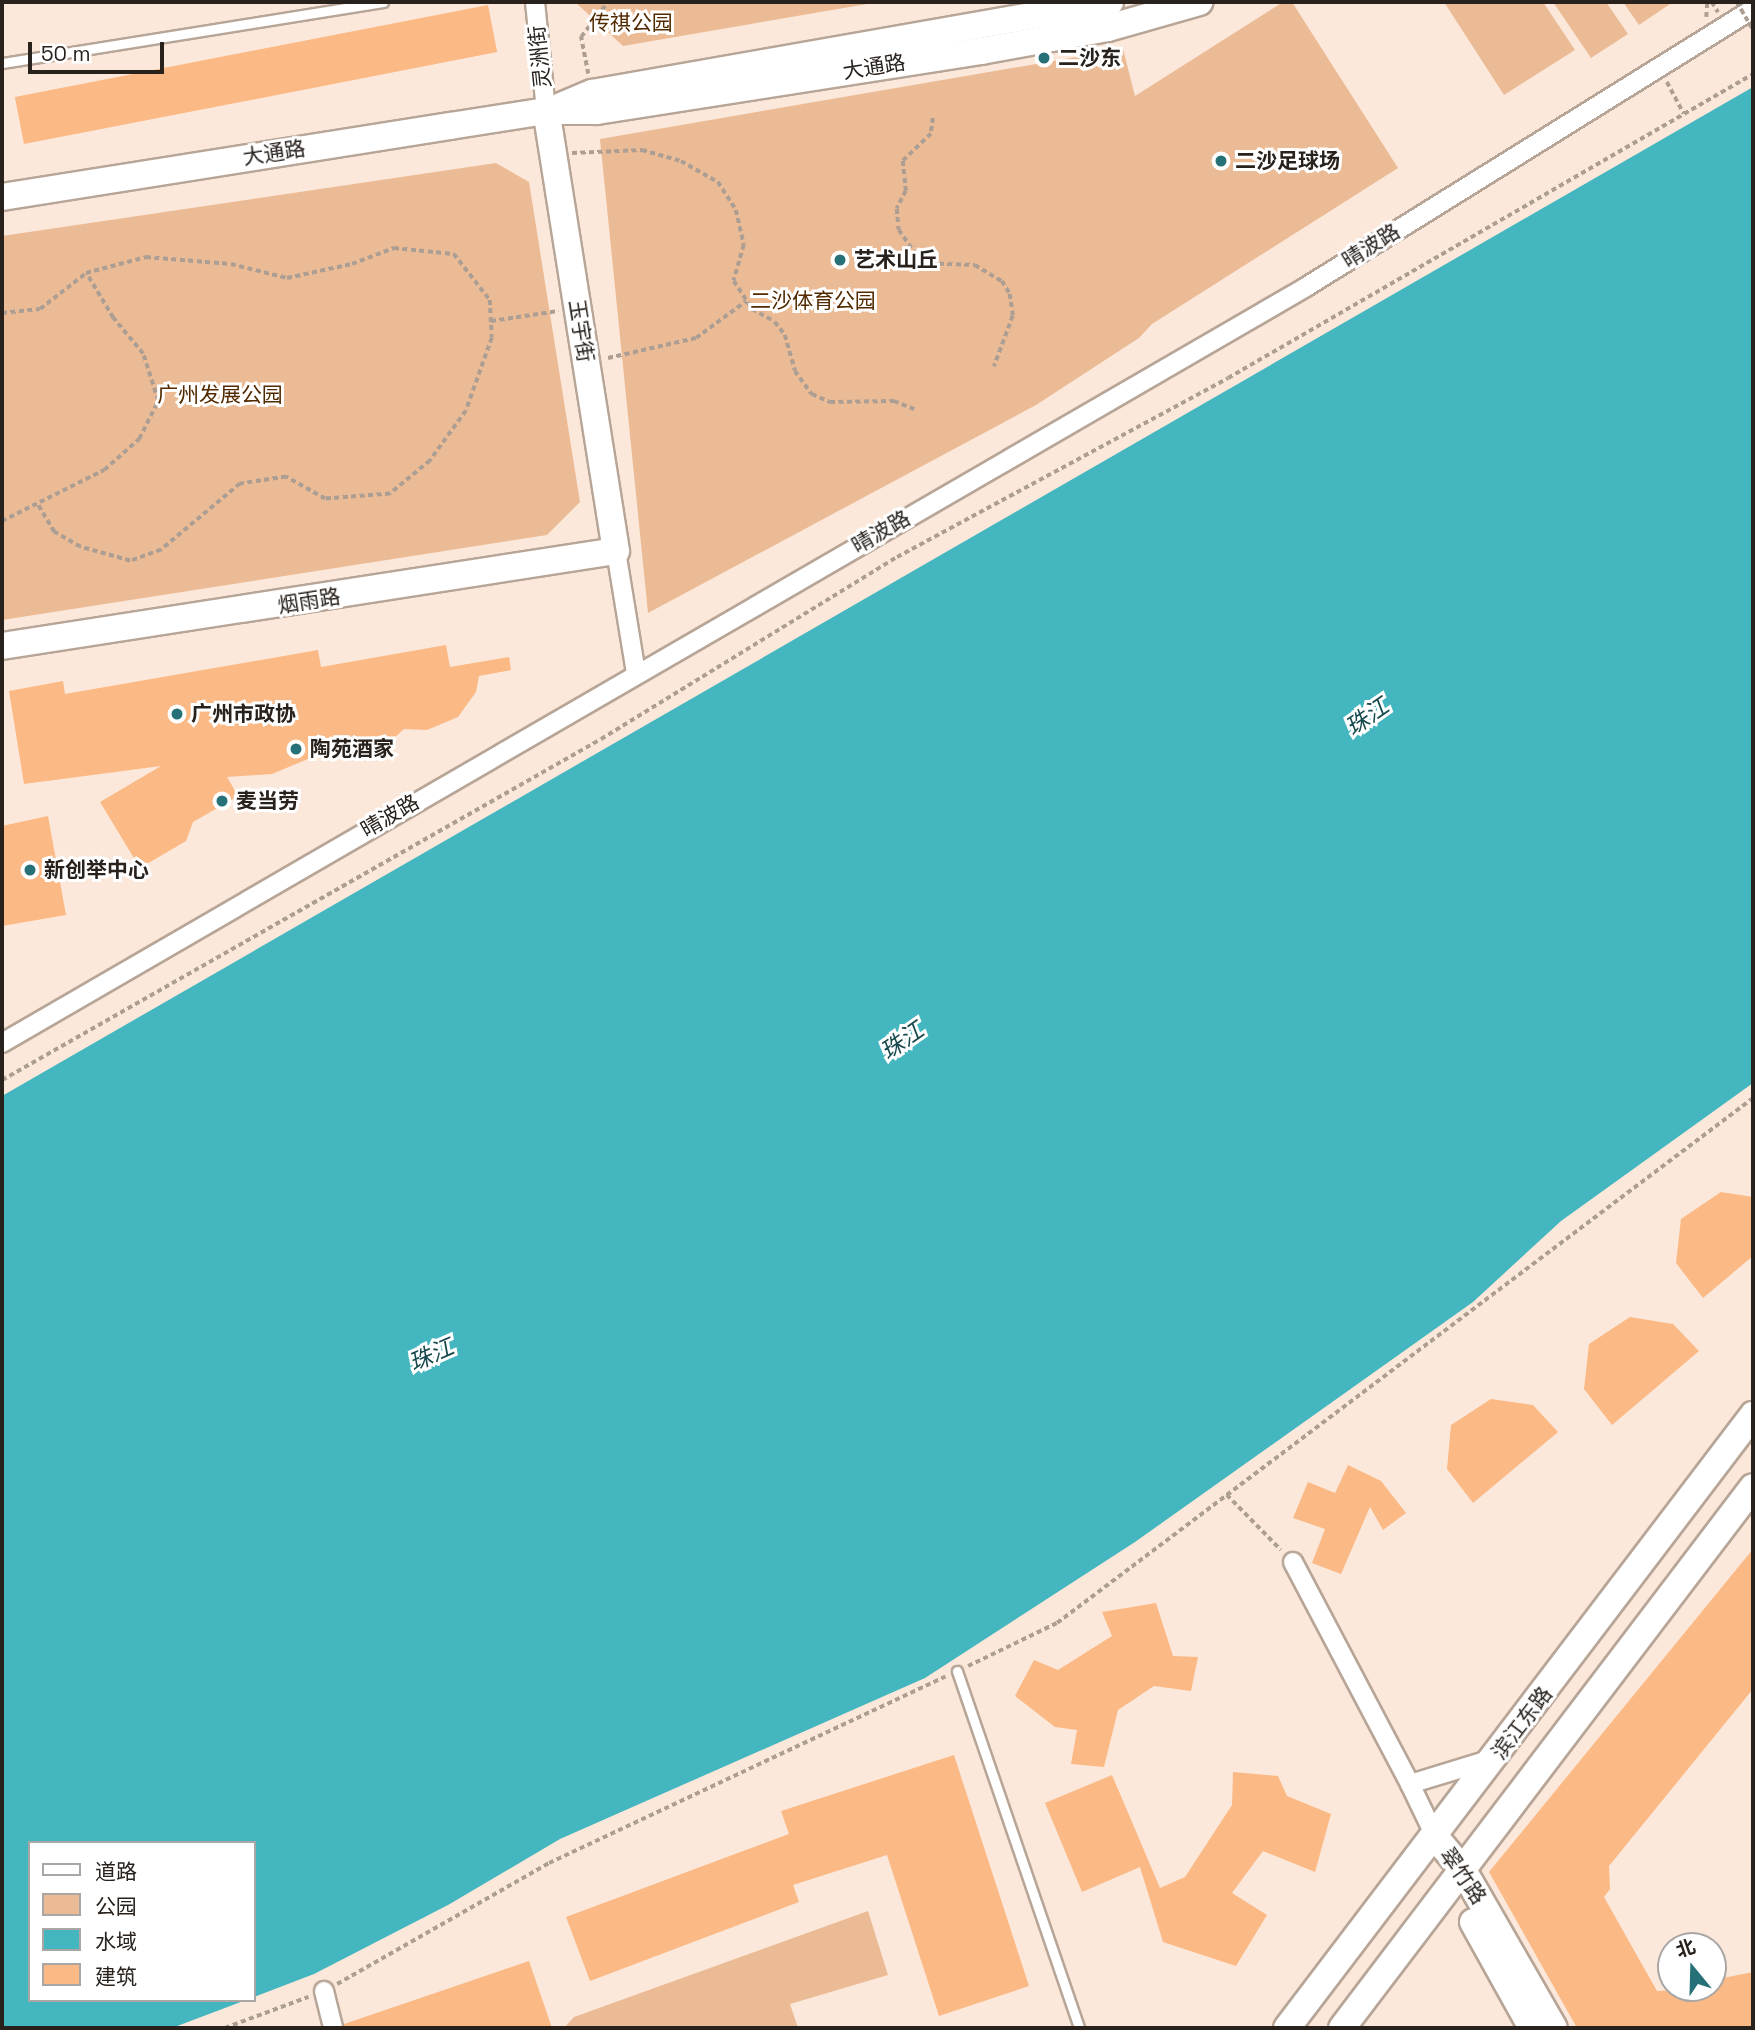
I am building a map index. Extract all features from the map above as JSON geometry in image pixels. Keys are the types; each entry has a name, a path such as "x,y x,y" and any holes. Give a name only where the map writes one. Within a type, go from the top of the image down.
{"main road":[{"name":"大通路","path":"546,111 592,93 1110,2"},
{"name":"大通路","path":"2,197 546,111 597,111 981,51 1108,28 1199,2"},
{"name":"玉宇街","path":"546,111 616,551"},
{"name":"烟雨路","path":"2,646 616,551"},
{"name":"滨江东路","path":"1287,2028 1436,1838 1753,1415"},
{"name":"滨江东路","path":"1342,2028 1753,1487"},
{"name":"翠竹路","path":"1436,1838 1532,2028"},
{"name":"翠竹路","path":"1457,1878 1555,2028"}],"street":[{"name":"灵洲街","path":"535,2 546,111"},
{"name":"晴波路","path":"2,1043 636,673 1306,287 1753,9"},
{"path":"616,551 636,673"},
{"path":"1293,1562 1436,1838"},
{"path":"1410,1784 1496,1758"},
{"path":"324,1991 332,2028"}],"lane":[{"path":"2,63 383,2"},
{"path":"957,1671 1079,2028"}],"path":[{"path":"592,93 580,37 608,2"},
{"path":"1706,19 1707,2"},
{"path":"1737,2 1753,30"},
{"path":"1659,68 1684,114"},
{"path":"2,1080 601,739 897,557 1228,378 1753,74"},
{"path":"933,118 931,134 903,161 906,191 897,209 899,230 922,263 975,265 1002,281 1010,294 1013,316 994,367"},
{"path":"553,154 642,150 681,161 718,182 736,210 744,245 734,281 746,301 785,335 795,371 812,394 830,402 894,401 914,409"},
{"path":"2,313 40,309 86,273 146,257 231,264 287,278 352,264 394,248 454,254 490,300 492,338 466,411 430,461 390,494 326,499 286,477 240,484 161,550 130,561 80,547 54,532 38,505"},
{"path":"2,521 104,470 139,439 158,401 143,354 113,318 86,273"},
{"path":"606,358 696,338 746,301"},
{"path":"491,321 578,309"},
{"path":"225,2028 324,1991 549,1863 1057,1623 1753,1098"},
{"path":"1227,1495 1293,1562"}],"green space":[{"name":"传祺公园","path":"575,2 879,2 623,46"},
{"name":"二沙体育公园","path":"1283,2 1292,2 1398,168 1152,324 1139,338 1036,405 648,613 600,139 1123,49 1135,96"},
{"path":"1444,2 1543,2 1575,50 1504,95"},
{"path":"1553,2 1606,2 1628,34 1591,58"},
{"path":"1623,2 1673,2 1639,25"},
{"name":"广州发展公园","path":"496,163 529,182 580,502 547,535 2,620 2,236"},
{"path":"868,1911 888,1975 790,2004 798,2028 564,2028 574,2017"}],"water":[{"name":"珠江","path":"1753,87 1753,1083 1561,1221 1473,1302 1135,1542 925,1678 560,1839 448,1905 314,1974 256,1996 256,1841 28,1841 28,2002 241,2002 172,2028 2,2028 2,1096"}],"building":[{"path":"488,5 497,52 24,144 15,97"},
{"path":"446,645 450,667 509,657 511,670 479,676 476,692 458,717 427,730 404,729 378,753 351,759 327,751 272,774 227,777 238,796 193,822 186,841 140,868 100,802 161,766 24,784 9,691 63,681 65,694 318,650 321,667"},
{"name":"新创举中心","path":"48,816 66,915 2,926 2,826"},
{"path":"1721,1192 1753,1197 1753,1256 1703,1298 1676,1263 1681,1219"},
{"path":"1630,1317 1673,1324 1699,1351 1612,1425 1584,1389 1589,1344"},
{"path":"1491,1399 1533,1405 1558,1432 1473,1503 1447,1469 1451,1425"},
{"path":"1348,1465 1381,1481 1406,1513 1383,1530 1370,1507 1341,1574 1312,1563 1325,1529 1293,1518 1308,1482 1335,1493"},
{"path":"1753,1549 1753,1689 1609,1866 1610,1889 1604,1897 1657,1991 1657,2002 1727,2002 1727,1977 1753,1972 1753,2028 1577,2028 1489,1872"},
{"path":"1156,1603 1173,1656 1198,1657 1191,1691 1154,1686 1118,1710 1104,1767 1071,1764 1077,1730 1055,1727 1015,1696 1034,1660 1058,1670 1112,1636 1102,1612"},
{"path":"954,1755 1029,1986 939,2016 887,1855 793,1885 799,1902 590,1981 566,1917 789,1834 781,1811"},
{"path":"1233,1772 1278,1776 1287,1796 1331,1814 1315,1872 1263,1851 1232,1893 1267,1915 1236,1966 1163,1942 1140,1867 1082,1892 1045,1803 1112,1775 1160,1888 1185,1877 1232,1805"},
{"path":"529,1961 552,2028 344,2028 344,2024"}],"place":[{"name":"二沙东","path":"1044,58"},
{"name":"二沙足球场","path":"1221,161"},
{"name":"艺术山丘","path":"840,260"},
{"name":"广州市政协","path":"177,714"},
{"name":"陶苑酒家","path":"296,749"},
{"name":"麦当劳","path":"222,801"},
{"name":"新创举中心","path":"30,870"}]}
